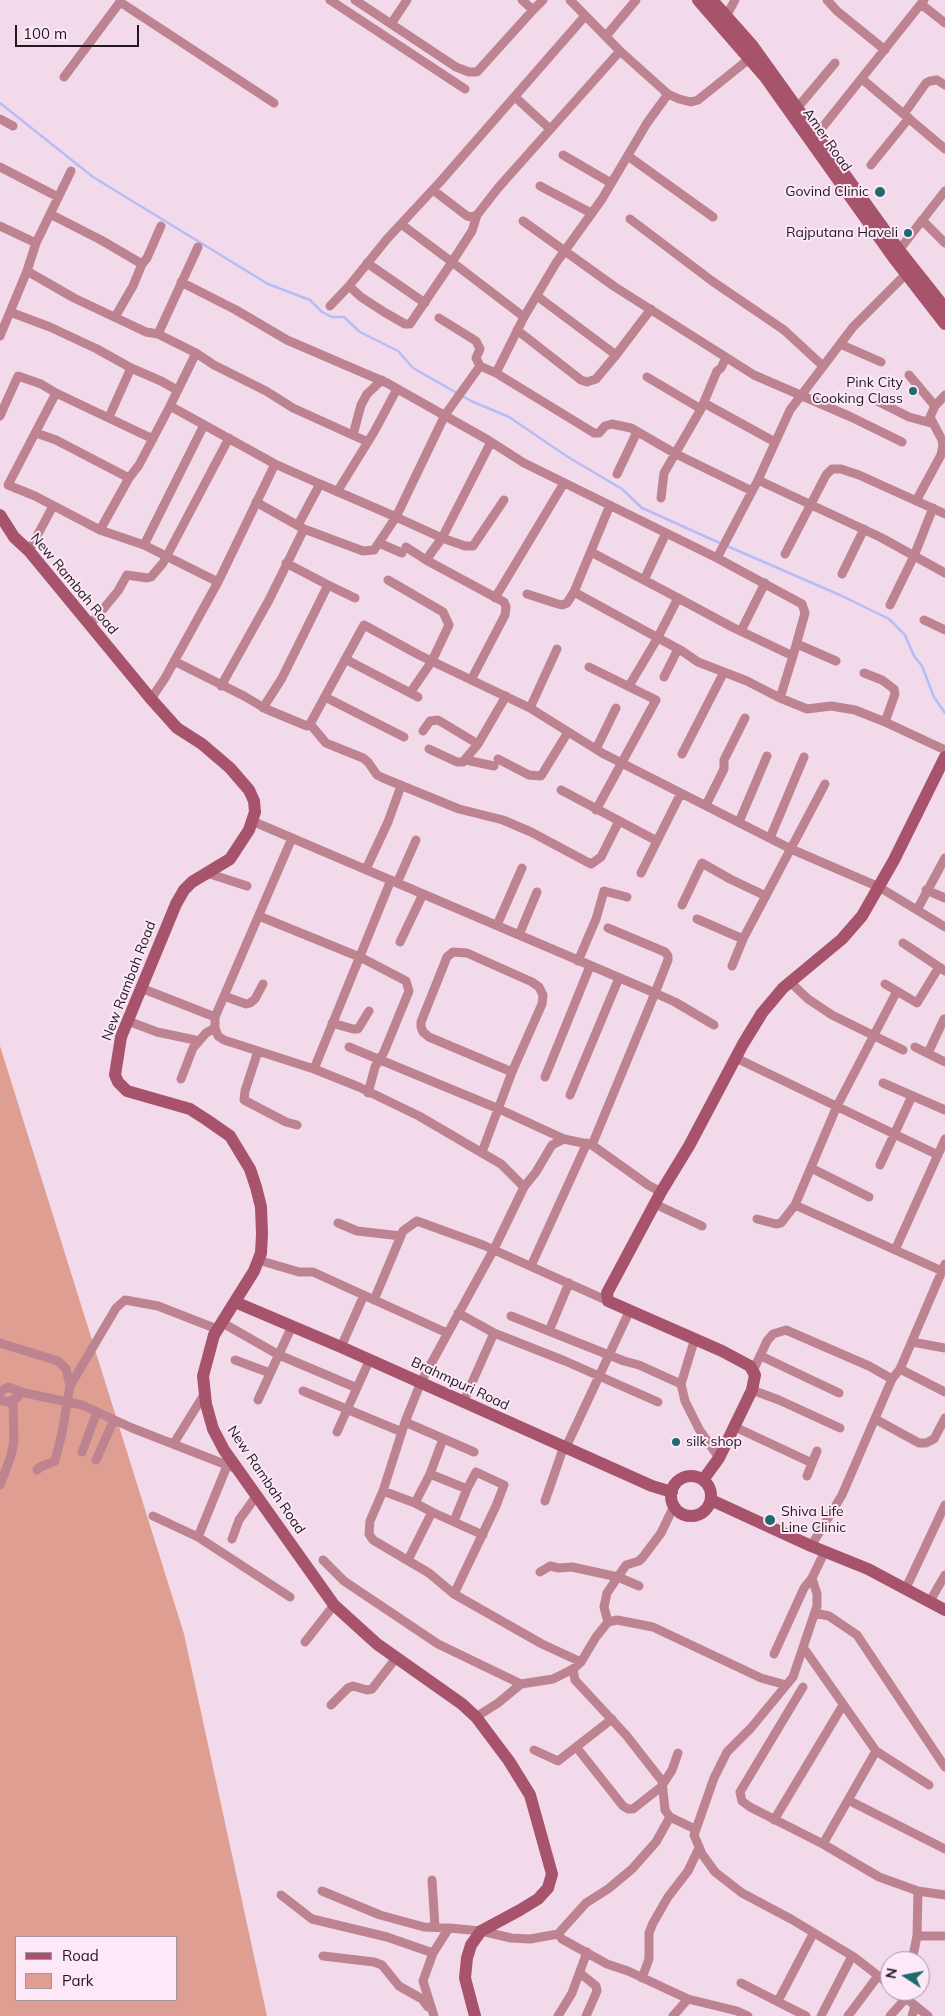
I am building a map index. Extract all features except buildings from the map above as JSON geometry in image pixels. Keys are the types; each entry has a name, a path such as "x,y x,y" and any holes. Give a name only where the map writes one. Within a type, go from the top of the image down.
{"street":[{"path":"330,0 465,89"},
{"path":"391,24 407,0"},
{"path":"522,0 533,10"},
{"path":"359,1 456,67 464,71 477,72 543,0"},
{"path":"570,0 620,51 668,94 691,102 698,100 749,59"},
{"path":"606,36 636,0"},
{"name":"Amer Road","path":"698,0 752,45 798,107 814,138"},
{"name":"Amer Road","path":"712,0 749,59 814,138 896,254 945,308"},
{"path":"724,21 735,0"},
{"path":"827,0 837,11 885,50"},
{"path":"64,77 120,1 274,103"},
{"path":"814,138 923,2 945,23"},
{"path":"330,306 585,16"},
{"path":"349,286 360,297 405,324 410,324 472,231 477,215 498,188 620,51"},
{"path":"798,107 835,63"},
{"path":"862,78 945,149"},
{"path":"871,165 906,116 926,83 936,80 945,84"},
{"path":"496,373 524,317 564,251 611,183 647,124 668,94"},
{"path":"515,97 550,129"},
{"path":"0,119 13,126"},
{"path":"563,154 611,183"},
{"path":"628,156 712,217"},
{"path":"0,167 58,198"},
{"path":"0,336 27,271 36,243 71,171"},
{"path":"540,186 591,213"},
{"path":"433,190 467,216 477,215"},
{"path":"896,254 922,220 943,197"},
{"path":"50,214 101,240 142,264"},
{"path":"630,220 712,281 784,330 823,366"},
{"path":"922,220 945,243"},
{"path":"522,221 615,287 754,375 902,442"},
{"path":"401,224 524,317"},
{"path":"0,226 36,243"},
{"path":"115,316 133,286 161,226"},
{"path":"158,334 198,247"},
{"name":"Amer Road","path":"896,254 906,274 945,324"},
{"path":"367,263 425,303"},
{"path":"27,271 74,298 146,332 158,334 196,353 214,366 266,391 293,408 368,442"},
{"path":"717,558 758,480 790,410 853,327 906,274"},
{"path":"181,282 236,310 288,340 382,380 524,463 717,558 802,604 805,613 794,656 780,698"},
{"path":"537,296 616,356"},
{"path":"517,330 581,380 587,382 596,378 616,356 651,309"},
{"path":"10,312 97,349 177,390"},
{"path":"439,318 476,342 480,349 476,358 480,366 496,373 594,433 599,433 605,426 612,424 631,428 676,454 752,491"},
{"path":"840,344 881,362"},
{"path":"100,530 129,478 139,465 196,353"},
{"path":"661,498 664,473 702,406 717,371 721,368 726,358"},
{"path":"256,502 301,527 363,551 374,550 396,517 445,416 480,366"},
{"path":"110,417 132,368"},
{"path":"0,416 18,376 41,384 56,394 110,417 153,439"},
{"path":"909,376 934,406"},
{"path":"647,377 775,442"},
{"path":"353,435 361,405 367,394 382,380"},
{"path":"337,492 398,389"},
{"path":"56,394 8,485 35,496 100,530 144,545 218,582"},
{"path":"916,501 941,455 942,437 931,423 930,417 934,406 945,395"},
{"path":"879,402 909,417 931,423"},
{"path":"170,406 275,464 442,538 465,546 473,546 504,500"},
{"path":"144,545 204,425"},
{"path":"617,474 638,432"},
{"path":"36,433 56,440 129,478"},
{"path":"90,625 118,591 127,575 151,577 166,556 229,438"},
{"path":"426,560 442,538 491,442"},
{"path":"152,699 218,582 275,464"},
{"path":"785,554 826,475 832,469 841,469 859,475 945,514"},
{"path":"758,480 864,530 945,573"},
{"path":"495,598 564,483"},
{"path":"222,686 269,600 320,484"},
{"path":"527,594 562,605 567,603 574,592 610,505"},
{"path":"29,551 53,506"},
{"path":"890,605 914,556 932,508"},
{"name":"New Rambah Road","path":"0,515 14,537 29,551 177,728 202,744 230,768 249,790 254,801 255,812 249,830 230,859 192,882 180,897 121,1037 116,1058 115,1075 118,1082 128,1091 190,1109 208,1120 230,1136 250,1169 261,1207 261,1254 254,1271 219,1326 208,1354 203,1376 204,1393 213,1430 232,1467 256,1495 334,1604 377,1644 462,1704 476,1717 509,1761 530,1795 552,1874 548,1888 538,1898 520,1910 481,1930"},
{"path":"842,574 864,530"},
{"path":"644,580 666,533"},
{"path":"379,543 404,550 426,560 504,602 506,607 505,615 471,680"},
{"path":"591,552 741,631 794,656"},
{"path":"286,563 356,598"},
{"path":"346,659 414,695 449,625 448,620 443,612 388,580"},
{"path":"741,631 765,583"},
{"path":"264,708 282,678 328,585"},
{"path":"574,592 698,662 780,698 807,709 830,706 843,707 886,722 945,750"},
{"path":"629,686 657,639 678,598"},
{"path":"924,620 945,630"},
{"path":"174,661 264,708 307,726 310,724 364,625 432,661 530,708 596,749 790,849 879,887 945,928"},
{"path":"796,644 836,660"},
{"path":"530,708 557,649"},
{"path":"664,677 678,649"},
{"path":"589,667 656,700 620,762 596,810"},
{"path":"682,754 724,672"},
{"path":"864,673 882,680 894,689 895,694 886,722"},
{"path":"429,749 460,763 466,760 478,744 506,696"},
{"path":"325,697 404,737"},
{"path":"596,749 616,708"},
{"path":"706,805 724,769 725,759 745,718"},
{"path":"423,731 430,721 438,720 478,744"},
{"path":"310,724 326,743 363,758 377,775 459,809 503,820 531,832 591,864 601,857 618,821"},
{"path":"466,760 496,762 529,775 541,776 568,732"},
{"path":"739,822 767,756"},
{"path":"770,838 804,757"},
{"path":"608,1301 607,1293 610,1286 762,1013 790,982 842,939 862,916 879,887 945,757"},
{"path":"732,966 744,939 825,784"},
{"path":"366,869 402,786"},
{"path":"561,790 657,841"},
{"path":"641,873 682,793"},
{"path":"252,820 655,993 675,1002 714,1025"},
{"path":"292,838 215,1017 215,1028 218,1036 224,1040 314,1069 419,1116 501,1164 524,1187"},
{"path":"314,1069 360,957 394,881 416,840"},
{"path":"917,910 926,890 945,858"},
{"path":"682,905 702,863 766,896"},
{"path":"497,926 522,868"},
{"path":"206,873 247,886"},
{"path":"926,890 945,898"},
{"path":"519,935 537,892"},
{"path":"578,960 596,919 604,892 626,897"},
{"path":"400,942 423,894"},
{"path":"259,916 360,957 406,981 409,991 375,1067 368,1093"},
{"path":"698,919 744,939"},
{"path":"531,1266 590,1144 668,960 665,952 608,928"},
{"path":"885,984 915,1002 919,1002 942,969 903,943"},
{"path":"482,1152 512,1072 542,1004 543,996 538,987 532,982 467,953 453,952 447,957 421,1022 423,1032 429,1037 512,1072"},
{"path":"545,1077 590,966"},
{"path":"570,1095 619,978"},
{"path":"790,982 808,999 832,1015 903,1050"},
{"path":"224,996 246,1004 250,1003 255,999 264,984"},
{"path":"141,988 215,1017"},
{"path":"757,1219 776,1224 781,1223 795,1205 837,1106 897,991"},
{"path":"332,1023 358,1029 369,1011"},
{"path":"928,1053 944,1019"},
{"path":"128,1021 157,1032 194,1040"},
{"path":"181,1079 193,1048 206,1033 215,1028"},
{"path":"349,1046 499,1109 564,1139 590,1144 661,1192"},
{"path":"916,1047 945,1062"},
{"path":"258,1050 244,1100 286,1122 297,1125"},
{"path":"736,1058 938,1155"},
{"path":"883,1083 945,1110"},
{"path":"880,1165 912,1096"},
{"path":"564,1139 552,1145 536,1172 524,1187 494,1249 447,1332 422,1382 405,1422 383,1491 370,1520 369,1534 373,1540 429,1573 454,1594 534,1640 581,1662"},
{"path":"895,1250 945,1139"},
{"path":"811,1168 870,1196"},
{"path":"655,1204 702,1226"},
{"path":"795,1205 895,1250 944,1268 900,1369 892,1379 842,1495 811,1546"},
{"path":"374,1300 401,1236 410,1224 417,1221 494,1249 694,1338 750,1366 755,1375 752,1390 719,1458 703,1480"},
{"path":"338,1224 357,1231 401,1236"},
{"path":"258,1260 299,1272 313,1272 447,1332"},
{"path":"549,1331 569,1283"},
{"path":"341,1347 364,1295"},
{"path":"37,1470 55,1461 70,1386 116,1308 125,1300 158,1306 219,1326 357,1388"},
{"name":"Brahmpuri Road","path":"235,1302 422,1382 463,1403 652,1486 672,1492"},
{"path":"545,1501 565,1447 630,1310"},
{"path":"458,1313 494,1333 658,1402"},
{"path":"511,1316 608,1355 639,1365 681,1384"},
{"path":"258,1400 292,1326"},
{"path":"753,1371 767,1341 773,1334 786,1330 869,1366 892,1379"},
{"path":"463,1403 494,1333"},
{"path":"694,1338 681,1384 685,1402 699,1429 719,1458"},
{"path":"912,1342 945,1348"},
{"path":"0,1343 58,1361 66,1369 70,1386"},
{"path":"761,1356 839,1392"},
{"path":"236,1360 270,1373"},
{"path":"337,1432 370,1360"},
{"path":"900,1369 945,1392"},
{"path":"0,1392 8,1387 25,1393 66,1401 232,1467 198,1538"},
{"path":"752,1390 779,1400 840,1428"},
{"path":"303,1391 402,1432"},
{"path":"0,1398 8,1402 25,1393"},
{"path":"174,1444 204,1393"},
{"path":"0,1485 11,1456 14,1441 13,1400"},
{"path":"82,1452 97,1412"},
{"path":"875,1419 920,1443 926,1443 934,1439 945,1418"},
{"path":"96,1460 114,1420"},
{"path":"405,1422 474,1452"},
{"path":"735,1427 812,1463"},
{"path":"415,1503 430,1474 443,1439"},
{"path":"807,1476 817,1451"},
{"path":"454,1521 466,1489 476,1472 504,1485 483,1535 454,1594"},
{"path":"430,1474 466,1489"},
{"path":"684,1477 697,1477 703,1480 710,1489 711,1500 708,1508 702,1513 694,1516 687,1515 679,1512 674,1506 672,1492 678,1481 684,1477"},
{"path":"383,1491 415,1503 483,1535"},
{"path":"232,1539 239,1520 256,1495"},
{"path":"711,1500 906,1588 945,1610"},
{"path":"906,1588 945,1505"},
{"path":"608,1622 604,1607 607,1593 626,1566 644,1557 661,1533 674,1506"},
{"path":"408,1560 432,1512"},
{"path":"153,1516 198,1538 290,1597"},
{"path":"774,1654 804,1588 812,1578 825,1551"},
{"path":"323,1560 344,1581 438,1644 521,1684"},
{"path":"540,1572 550,1566 572,1568 618,1577 640,1586"},
{"path":"930,1601 945,1575"},
{"path":"812,1578 817,1594 817,1606 793,1677 751,1728 727,1752 714,1778 694,1835 702,1854 715,1872 742,1893 791,1919 852,1956 878,1976 848,2016"},
{"path":"305,1642 334,1604"},
{"path":"815,1613 829,1616 857,1635 945,1767"},
{"path":"476,1717 498,1703 521,1684 553,1679 573,1669 581,1662 596,1637 608,1622 617,1620 653,1628 761,1678 786,1686"},
{"path":"803,1647 876,1751 929,1785"},
{"path":"331,1705 348,1688 353,1686 367,1690 372,1689 396,1658"},
{"path":"573,1669 575,1680 612,1719 662,1781 665,1810 670,1817 695,1829"},
{"path":"803,1687 740,1792 742,1801 774,1820 823,1844 879,1877 918,1891 945,1895"},
{"path":"774,1820 842,1705"},
{"path":"534,1750 558,1761 612,1719"},
{"path":"576,1748 623,1806 633,1809 662,1786 672,1770 678,1753"},
{"path":"823,1844 876,1751"},
{"path":"848,1800 945,1849"},
{"path":"322,1892 380,1915 424,1928 481,1930 510,1938 530,1939 558,1934 586,1903 608,1889 632,1869 656,1842 670,1817"},
{"path":"642,1978 649,1959 650,1933 653,1923 668,1897 688,1871 699,1848"},
{"path":"432,1880 435,1928"},
{"path":"914,1951 917,1936 918,1891"},
{"path":"281,1895 312,1919 378,1934 433,1953"},
{"path":"433,2016 423,1980 433,1953 449,1928"},
{"path":"475,2016 464,1978 467,1958 481,1930"},
{"path":"558,1934 562,1939 607,1964 628,1971 688,1999 737,2011 748,2016"},
{"path":"778,2001 813,1934"},
{"path":"917,1936 945,1936"},
{"path":"558,2016 572,1993 587,1952"},
{"path":"323,1956 374,1962 382,1965 399,1986 422,1999 433,2016"},
{"path":"821,2016 852,1956"},
{"path":"580,1973 596,1986 597,1991 586,2016"},
{"path":"741,1983 806,2016"},
{"path":"672,2016 688,1999"},
{"path":"890,2016 901,2001"},
{"path":"911,2001 928,2016"},
{"path":"912,2016 915,2006"}],"green space":[{"path":"0,1046 184,1634 267,2016 0,2016"}],"waterway":[{"path":"0,103 93,177 268,284 310,300 322,312 332,317 344,317 360,332 398,351 413,368 471,401 509,417 568,457 622,489 642,508 722,544"},
{"path":"727,546 840,595 889,619 905,635 914,656 922,666 934,697 945,713"}],"place":[{"name":"Govind Clinic","path":"880,192"},
{"name":"Rajputana Haveli","path":"908,233"},
{"name":"Pink City Cooking Class","path":"913,391"},
{"name":"silk shop","path":"676,1442"},
{"name":"Shiva Life Line Clinic","path":"770,1520"}]}
